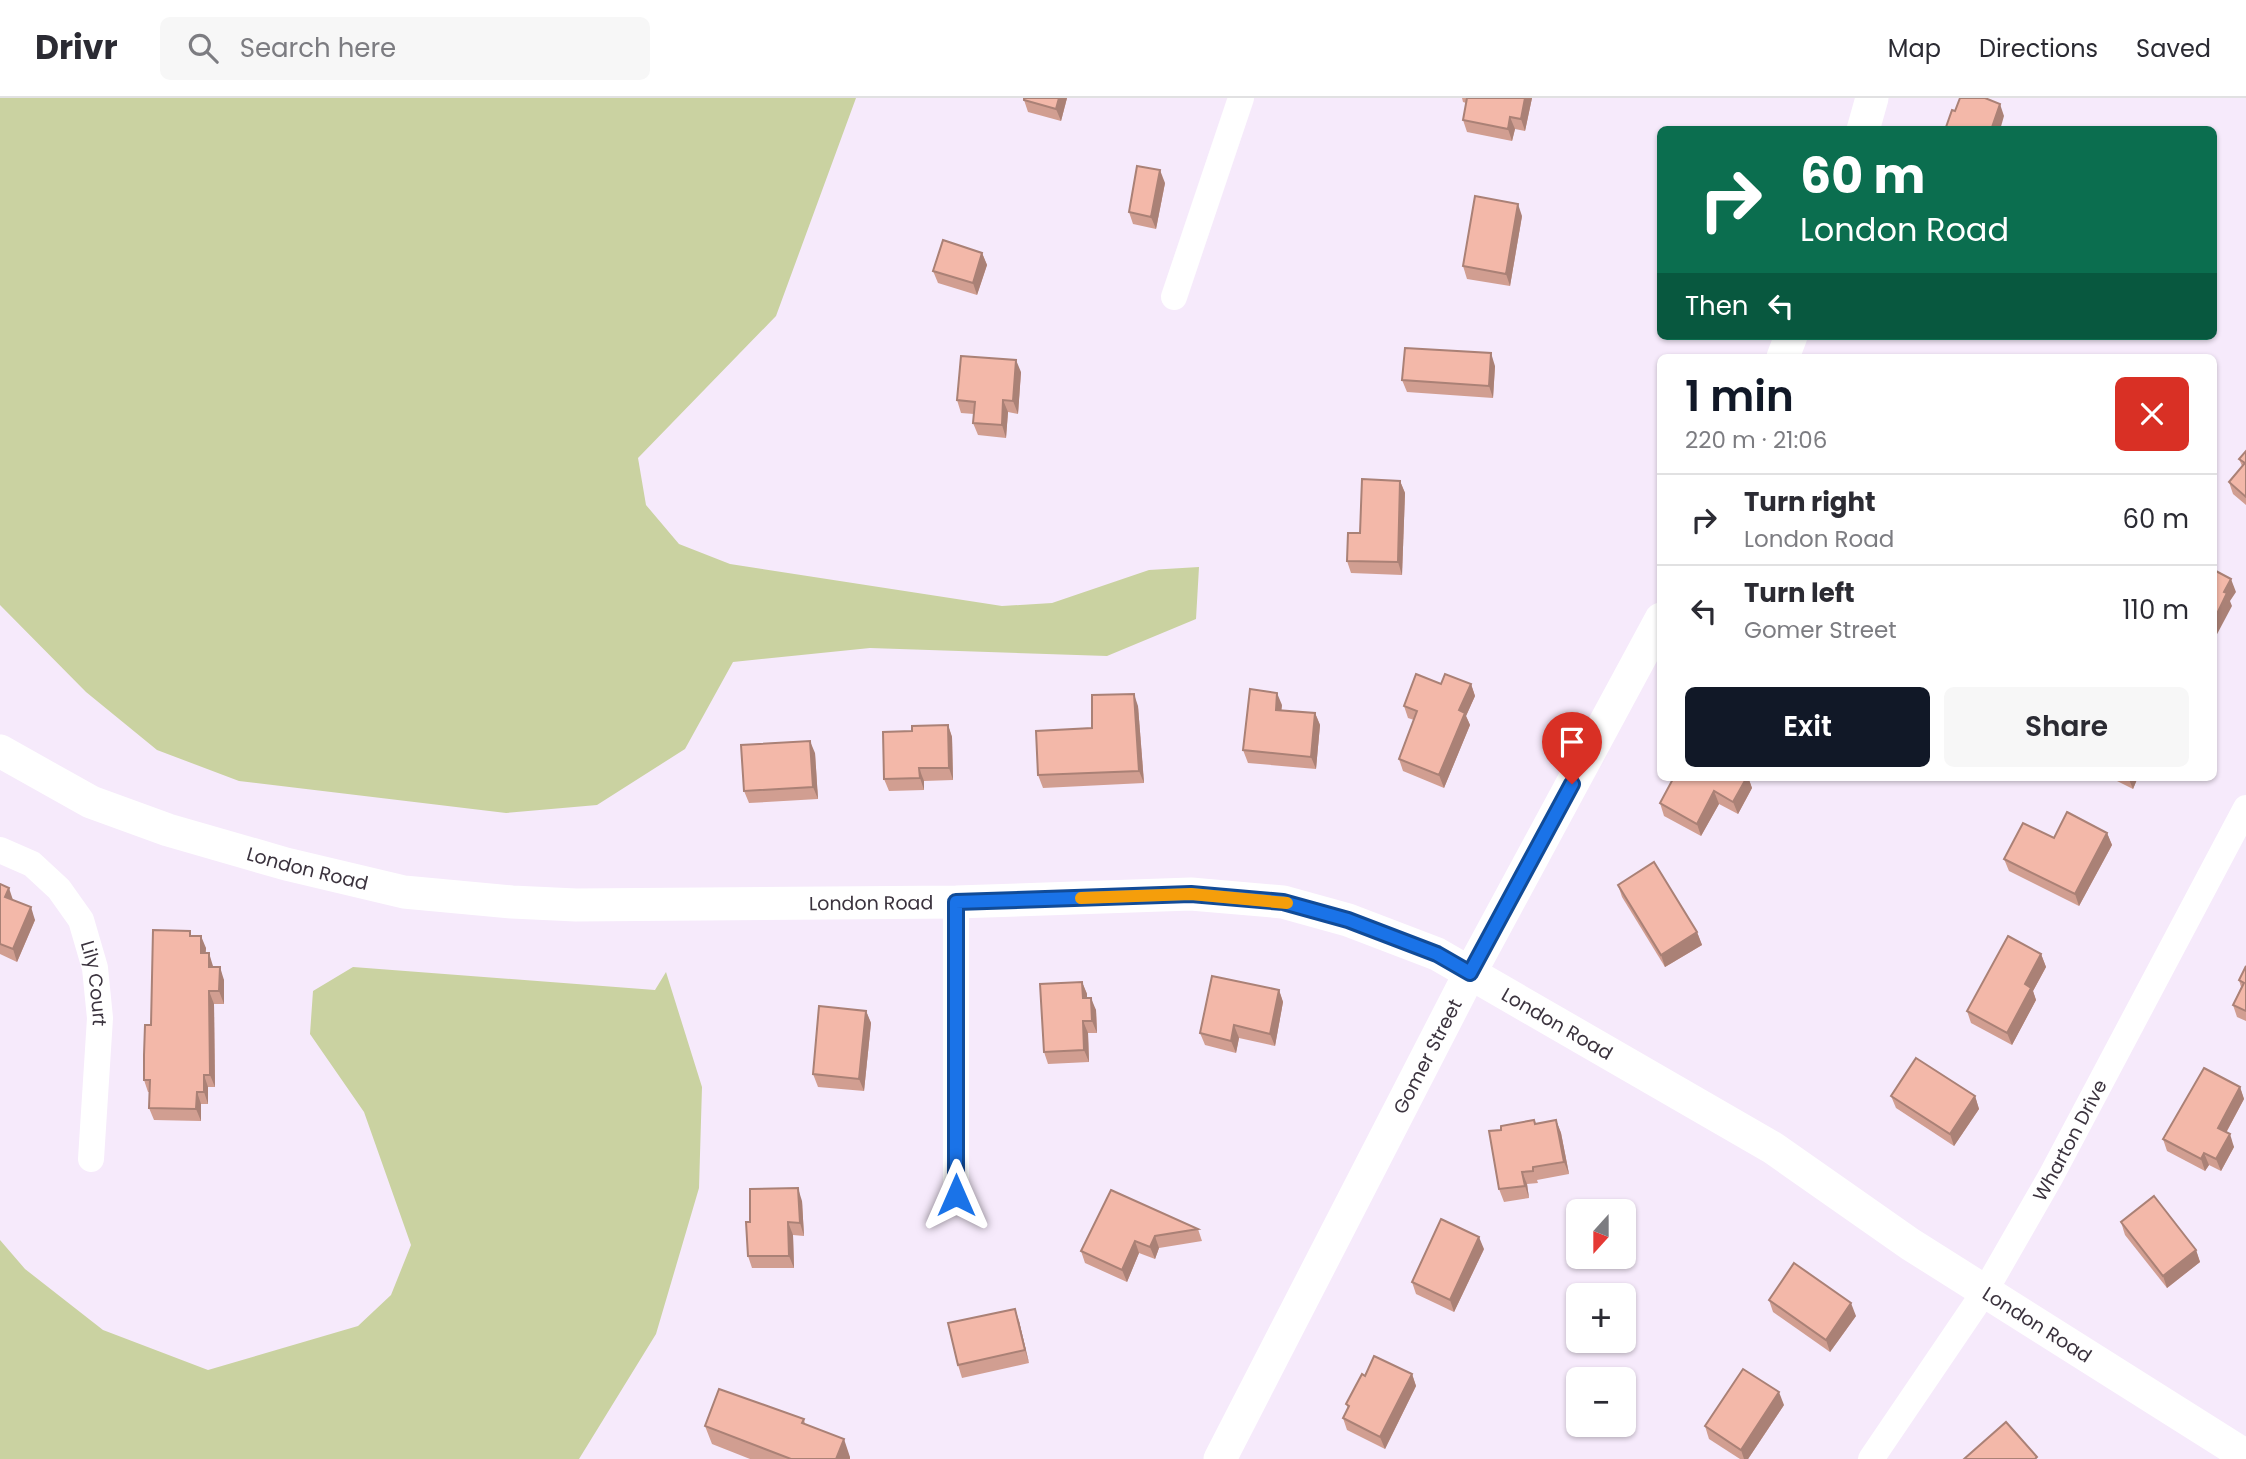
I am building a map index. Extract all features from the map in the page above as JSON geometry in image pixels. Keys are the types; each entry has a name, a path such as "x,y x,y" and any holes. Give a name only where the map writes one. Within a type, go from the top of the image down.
{"street":[{"path":"1174,297 1241,98"},
{"path":"1864,126 1872,98"},
{"name":"Gomer Street","path":"1220,1459 1470,973 1657,626"},
{"name":"London Road","path":"0,751 91,802 168,831 286,864 404,891 512,902 576,905 956,902 1191,894 1283,902 1348,920 1437,954 1773,1148 1910,1244 2246,1457"},
{"name":"Wharton Drive","path":"1871,1459 1985,1291 2051,1176 2246,808"},
{"name":"Lily Court","path":"0,850 32,864 59,889 81,920 95,968 100,1018 92,1160"},
{"path":"956,902 956,1195"}],"green space":[{"path":"0,98 856,98 776,316 638,458 646,505 679,544 730,564 1002,606 1052,603 1149,570 1199,567 1196,619 1107,656 870,648 733,662 685,749 597,805 506,813 239,781 157,750 86,692 0,605"},
{"path":"353,967 655,990 666,972 702,1087 699,1188 656,1334 579,1459 0,1459 0,1240 25,1269 103,1330 208,1370 358,1326 391,1295 411,1245 364,1112 310,1034 313,991"}],"building":[{"path":"1024,98 1059,98 1056,109"},
{"path":"1467,98 1525,98 1521,119 1510,117 1508,129 1463,120"},
{"path":"1960,98 1985,98 2000,104 1992,126 1946,126 1952,110 1955,111"},
{"path":"1137,166 1160,170 1151,217 1129,212"},
{"path":"1475,196 1518,204 1506,274 1463,266"},
{"path":"943,240 982,253 973,283 933,271"},
{"path":"1405,348 1491,353 1489,386 1402,380"},
{"path":"961,356 1016,360 1013,401 1003,400 1002,425 973,423 975,402 957,400"},
{"path":"2246,451 2246,497 2229,482 2245,463 2239,459"},
{"path":"1362,479 1400,481 1398,562 1347,561 1348,533 1360,533"},
{"path":"2217,572 2231,579 2224,592 2227,593 2217,614"},
{"path":"1416,674 1441,684 1445,674 1471,684 1459,710 1465,713 1439,775 1399,759 1417,711 1404,706"},
{"path":"1250,689 1277,693 1276,710 1315,713 1311,757 1243,750"},
{"path":"1134,694 1139,771 1038,775 1036,731 1092,728 1092,695"},
{"path":"948,725 949,768 919,768 920,778 884,779 883,732 912,731 912,726"},
{"path":"810,741 813,787 744,791 741,745"},
{"path":"1672,781 1745,781 1733,802 1714,791 1697,824 1660,803"},
{"path":"2067,812 2107,833 2075,894 2004,859 2023,823 2054,838"},
{"path":"1654,862 1697,932 1661,955 1618,885"},
{"path":"0,884 9,888 5,897 31,907 13,949 0,944"},
{"path":"153,930 190,931 190,936 201,936 201,953 209,953 209,967 220,967 219,991 209,991 210,1075 204,1075 204,1092 197,1092 196,1109 149,1108 150,1080 144,1080 144,1055 145,1025 151,1025"},
{"path":"2008,936 2041,954 2025,984 2031,988 2007,1033 1967,1011"},
{"path":"2246,966 2246,1011 2233,1005 2244,983 2239,980"},
{"path":"1212,976 1279,990 1270,1034 1234,1025 1231,1041 1200,1033"},
{"path":"1082,982 1083,998 1091,998 1092,1021 1083,1021 1084,1050 1044,1052 1040,984"},
{"path":"819,1006 866,1011 859,1079 813,1074"},
{"path":"1916,1058 1975,1096 1950,1134 1891,1096"},
{"path":"2204,1068 2240,1087 2218,1128 2230,1134 2216,1159 2204,1153 2201,1159 2163,1139"},
{"path":"1534,1120 1535,1124 1556,1120 1564,1162 1533,1167 1533,1171 1522,1172 1525,1186 1499,1189 1489,1131"},
{"path":"798,1188 800,1223 788,1222 789,1256 748,1256 746,1222 750,1222 750,1189"},
{"path":"1111,1190 1198,1229 1155,1236 1150,1247 1135,1241 1122,1270 1081,1251"},
{"path":"2154,1196 2196,1250 2163,1276 2121,1222"},
{"path":"1441,1219 1479,1237 1450,1300 1412,1282"},
{"path":"1794,1263 1851,1303 1826,1340 1769,1300"},
{"path":"1015,1309 1025,1350 958,1365 948,1323"},
{"path":"1374,1356 1412,1374 1380,1437 1343,1418 1349,1406 1346,1404 1362,1374 1365,1376"},
{"path":"1743,1369 1779,1392 1741,1450 1705,1426"},
{"path":"719,1389 804,1419 802,1423 844,1439 836,1459 791,1459 705,1426"},
{"path":"2006,1422 2037,1457 2035,1459 1964,1459"}],"slow traffic":[{"path":"1081,898 1191,894 1287,903"}],"route":[{"path":"956,1195 956,902 1191,894 1283,902 1348,920 1437,954 1470,973 1572,784"}]}
